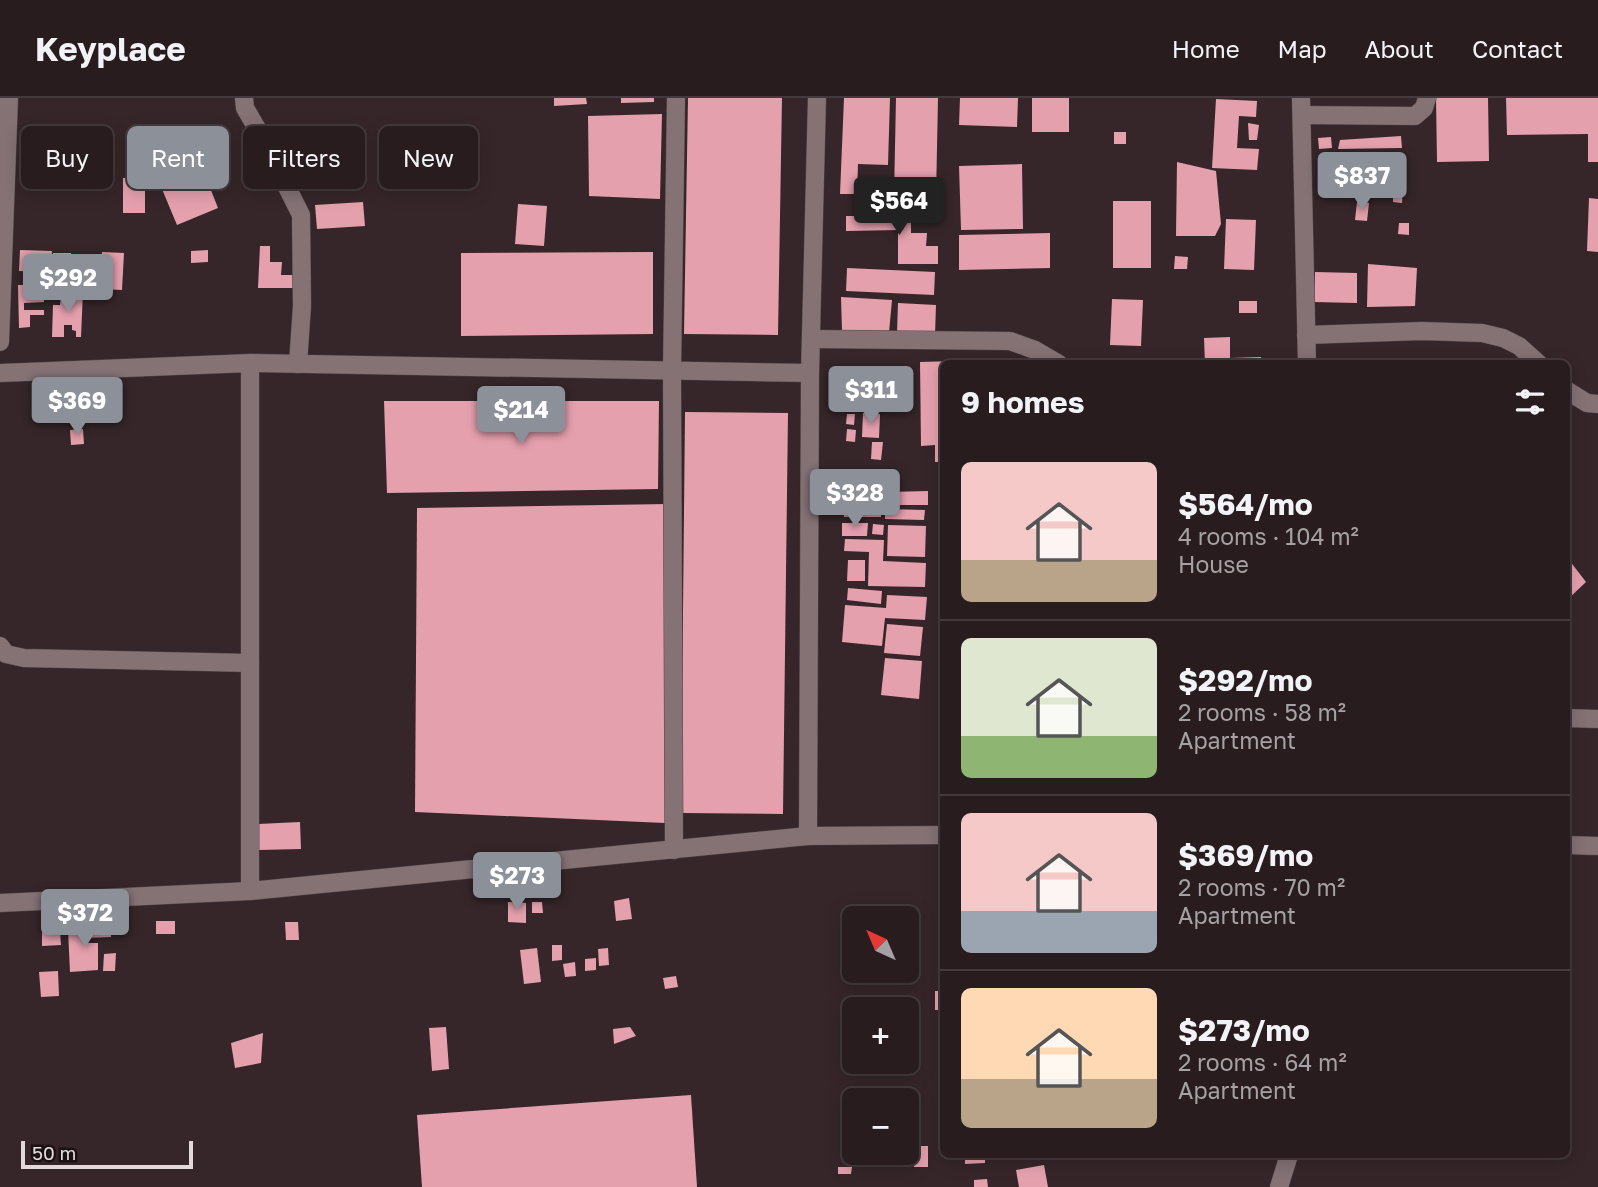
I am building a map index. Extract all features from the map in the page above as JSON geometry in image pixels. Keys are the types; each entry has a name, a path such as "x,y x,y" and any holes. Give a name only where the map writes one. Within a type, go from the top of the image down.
{"street":[{"path":"0,342 9,98"},
{"path":"244,98 245,108 301,215 302,306 298,364"},
{"path":"674,850 672,371 676,98"},
{"path":"808,836 810,373 817,98"},
{"path":"1307,360 1301,107 1415,116 1424,108 1427,98"},
{"path":"1306,335 1422,331 1482,333 1503,338 1519,346 1535,360"},
{"path":"811,339 1010,341 1052,360"},
{"path":"250,363 250,891"},
{"path":"0,373 250,363 810,373"},
{"path":"1570,392 1587,403 1598,404"},
{"path":"0,646 6,654 24,658 250,663"},
{"path":"1570,718 1598,719"},
{"path":"0,904 250,891 808,836 940,835"},
{"path":"1570,845 1598,846"},
{"path":"1279,1187 1288,1158"}],"building":[{"path":"554,98 586,98 587,104 554,106"},
{"path":"621,98 654,98 654,102 621,103"},
{"path":"688,98 782,98 778,335 684,334"},
{"path":"844,98 890,98 888,165 858,164 857,194 840,194"},
{"path":"896,98 938,98 936,197 894,196"},
{"path":"960,98 1018,98 1017,127 959,125"},
{"path":"1032,98 1069,98 1069,132 1032,132"},
{"path":"1436,98 1488,98 1489,161 1437,162"},
{"path":"1506,98 1598,98 1598,162 1588,162 1588,134 1507,135"},
{"path":"1216,99 1257,101 1256,117 1239,116 1237,148 1259,149 1257,170 1212,168"},
{"path":"662,114 660,199 589,196 588,116"},
{"path":"1248,123 1259,125 1257,140 1249,140"},
{"path":"1114,132 1126,132 1126,144 1114,144"},
{"path":"1401,136 1402,148 1338,149 1340,140"},
{"path":"1331,137 1332,148 1319,149 1318,138"},
{"path":"1357,153 1369,153 1368,174 1349,174 1349,165 1359,162"},
{"path":"1177,162 1216,171 1221,224 1215,236 1176,236"},
{"path":"1022,164 1023,229 961,230 959,166"},
{"path":"123,178 127,178 127,189 145,189 145,213 123,213"},
{"path":"1393,185 1403,185 1402,203 1393,202"},
{"path":"162,189 211,189 218,208 177,225"},
{"path":"1589,198 1598,199 1598,252 1587,251"},
{"path":"1113,201 1151,201 1151,268 1113,268"},
{"path":"363,202 365,226 317,229 315,205"},
{"path":"1357,202 1369,203 1367,221 1355,220"},
{"path":"518,204 547,206 544,246 515,244"},
{"path":"846,216 911,216 911,233 927,233 926,246 938,246 938,264 898,264 898,230 846,231"},
{"path":"1226,219 1256,220 1254,270 1224,269"},
{"path":"1399,223 1409,223 1409,235 1398,234"},
{"path":"1050,233 1050,268 959,270 959,235"},
{"path":"260,246 270,246 270,262 282,262 281,275 294,275 294,288 258,288"},
{"path":"20,250 52,251 51,279 43,279 43,272 19,271"},
{"path":"208,250 208,262 191,263 191,251"},
{"path":"102,252 124,253 122,290 100,289"},
{"path":"653,252 653,334 461,336 461,253"},
{"path":"53,253 71,253 71,264 53,264"},
{"path":"1175,256 1188,257 1187,269 1174,269"},
{"path":"1368,264 1417,268 1415,306 1367,307"},
{"path":"847,268 935,272 934,295 846,291"},
{"path":"1315,272 1357,273 1357,303 1314,302"},
{"path":"53,275 83,276 83,287 60,286 60,296 52,296"},
{"path":"18,285 47,285 47,291 30,290 30,298 44,298 44,302 24,303 24,310 44,310 44,315 30,315 30,327 19,328"},
{"path":"71,291 83,291 81,337 76,337 72,325 64,325 64,337 52,337 53,305 60,305 61,294 67,294 67,299 71,299"},
{"path":"841,297 892,300 889,332 842,331"},
{"path":"1112,299 1143,300 1141,346 1110,345"},
{"path":"1239,301 1257,301 1257,313 1239,313"},
{"path":"898,303 936,305 935,335 897,333"},
{"path":"1230,337 1230,358 1261,357 1261,360 1205,360 1204,338"},
{"path":"940,361 940,462 935,462 935,445 921,446 920,362"},
{"path":"384,401 659,401 658,489 387,493"},
{"path":"71,405 85,406 84,424 69,423"},
{"path":"685,412 788,413 783,814 681,813"},
{"path":"863,413 880,414 879,438 862,437"},
{"path":"847,414 855,414 854,425 846,424"},
{"path":"83,429 84,444 71,445 70,430"},
{"path":"847,429 856,430 855,442 846,441"},
{"path":"872,442 883,442 881,460 871,459"},
{"path":"844,488 882,488 881,517 844,517"},
{"path":"928,491 928,505 888,505 888,492"},
{"path":"668,504 665,823 415,812 417,508"},
{"path":"885,509 925,510 924,520 885,519"},
{"path":"842,523 868,523 867,536 842,536"},
{"path":"873,524 884,525 883,535 872,534"},
{"path":"888,525 926,526 925,557 887,556"},
{"path":"845,539 884,540 883,561 926,563 925,587 868,586 869,552 844,551"},
{"path":"848,560 865,560 865,581 847,581"},
{"path":"1570,561 1586,582 1570,597"},
{"path":"848,588 882,591 881,604 847,600"},
{"path":"887,595 927,597 925,620 885,618 882,646 842,642 845,605 886,608"},
{"path":"887,624 923,627 920,656 884,653"},
{"path":"940,652 940,700 938,700"},
{"path":"885,658 922,661 919,699 881,695"},
{"path":"300,822 301,849 259,850 258,824"},
{"path":"629,898 632,919 616,921 614,901"},
{"path":"508,902 526,903 526,923 508,922"},
{"path":"532,902 542,902 543,913 532,913"},
{"path":"156,921 175,921 175,934 156,934"},
{"path":"285,922 298,922 299,940 286,940"},
{"path":"111,928 111,937 84,938 84,943 98,943 98,970 70,972 68,930"},
{"path":"60,931 61,945 42,946 42,932"},
{"path":"552,945 562,945 562,960 552,961"},
{"path":"537,948 541,982 524,984 520,950"},
{"path":"608,948 609,965 599,966 598,949"},
{"path":"116,953 115,971 103,971 104,954"},
{"path":"596,958 596,970 585,971 585,959"},
{"path":"575,962 576,976 565,977 563,964"},
{"path":"58,971 59,996 41,997 39,972"},
{"path":"676,976 678,987 665,989 663,978"},
{"path":"935,991 940,991 940,1010 935,1010"},
{"path":"446,1027 449,1069 432,1071 429,1028"},
{"path":"630,1027 636,1036 614,1044 613,1029"},
{"path":"263,1033 261,1063 235,1068 231,1043"},
{"path":"691,1095 697,1187 422,1187 417,1115"},
{"path":"919,1146 928,1146 928,1167 914,1167 919,1165"},
{"path":"965,1158 985,1158 985,1163 965,1164"},
{"path":"1044,1165 1048,1187 1019,1187 1016,1170"},
{"path":"838,1167 852,1167 851,1174 838,1174"},
{"path":"987,1179 988,1187 974,1187 974,1180"}]}
